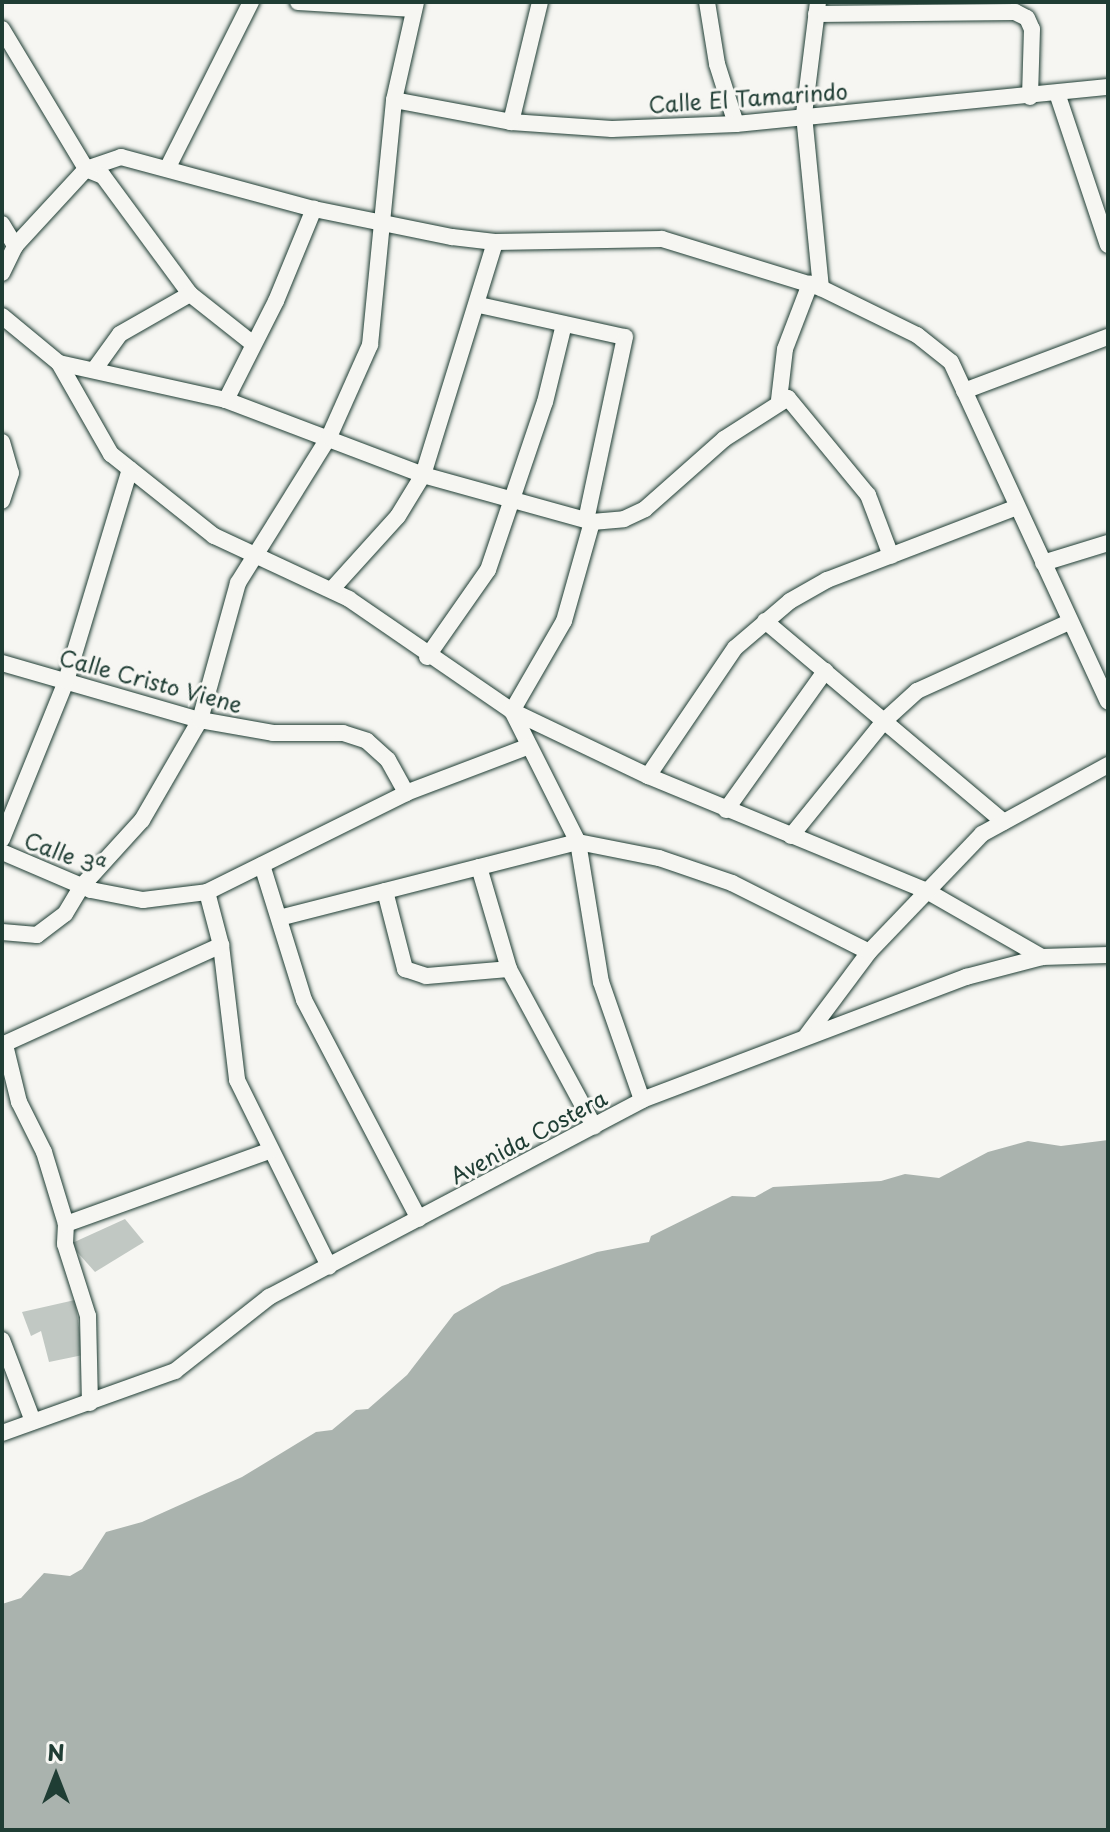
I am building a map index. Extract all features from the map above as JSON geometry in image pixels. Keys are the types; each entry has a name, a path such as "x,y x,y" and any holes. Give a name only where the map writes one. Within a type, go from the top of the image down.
{"street":[{"path":"168,167 251,2"},
{"path":"2,932 37,935 65,914 82,886 142,820 200,720 238,583 329,437 370,345 378,225 394,100 415,5 298,2"},
{"path":"511,122 540,2"},
{"path":"707,2 717,64 736,124"},
{"path":"779,400 785,349 816,286 804,115 817,8 925,6 994,9 1027,18 1032,29 1030,97"},
{"path":"2,29 86,169 103,176 190,294 252,343"},
{"name":"Calle El Tamarindo","path":"394,100 511,122 612,129 736,124 1108,87"},
{"path":"1057,93 1108,245"},
{"path":"2,273 15,246 86,169 121,157 378,225 495,242 662,239 816,286 917,335 951,362 1015,508 1108,702"},
{"path":"226,400 252,343 276,301 314,209"},
{"path":"2,224 15,246"},
{"path":"332,589 398,516 423,475 479,305 495,242"},
{"path":"94,370 120,334 190,294"},
{"path":"479,305 620,334 627,344 564,621 512,711"},
{"path":"2,316 59,363 111,454 214,536 332,589 427,657 512,711 726,810 925,890 1042,957"},
{"path":"427,657 488,570 514,500 564,324"},
{"path":"964,391 1108,337"},
{"path":"59,363 226,400 423,475 589,521 624,519 645,509 724,439 779,400 795,403 860,484 891,556"},
{"path":"2,442 11,473 2,501"},
{"path":"2,839 66,681 130,469"},
{"path":"648,776 735,648 765,621 827,580 1015,508"},
{"path":"1043,563 1108,543"},
{"path":"765,621 1004,822"},
{"path":"791,836 884,721 917,691 1069,622"},
{"name":"Calle Cristo Viene","path":"2,663 200,720 273,733 343,733 367,741 388,760 406,793"},
{"path":"726,810 825,671"},
{"path":"512,711 527,747 578,842 601,982 642,1100"},
{"name":"Calle 3ª","path":"2,852 82,886 143,900 207,892 406,793 527,747"},
{"path":"807,1035 869,952 925,890 982,834 1108,765"},
{"path":"279,918 578,842 659,858 732,883 869,952"},
{"path":"262,865 304,1000 419,1219"},
{"path":"479,867 509,969 594,1126"},
{"path":"385,891 405,969 426,976 509,969"},
{"path":"207,892 221,945 237,1080 269,1151 329,1266"},
{"path":"90,1403 88,1316 65,1244 66,1224 44,1152 19,1102 4,1045 221,945"},
{"name":"Avenida Costera","path":"2,1433 175,1371 269,1297 642,1100 966,977 1042,957 1108,955"},
{"path":"2,1109 19,1102"},
{"path":"66,1224 269,1151"},
{"path":"2,1340 33,1421"}],"shaded area":[{"path":"1108,1140 1108,1830 2,1830 2,1604 21,1598 44,1573 70,1576 82,1569 106,1532 142,1522 242,1477 316,1432 332,1430 356,1410 368,1409 407,1375 454,1314 502,1286 597,1252 649,1242 651,1236 732,1196 755,1197 773,1187 881,1181 905,1174 939,1178 988,1152 1028,1141 1061,1146"}],"building":[{"path":"125,1219 144,1242 95,1272 70,1244"},
{"path":"75,1300 83,1355 49,1362 41,1331 31,1336 22,1312"}]}
